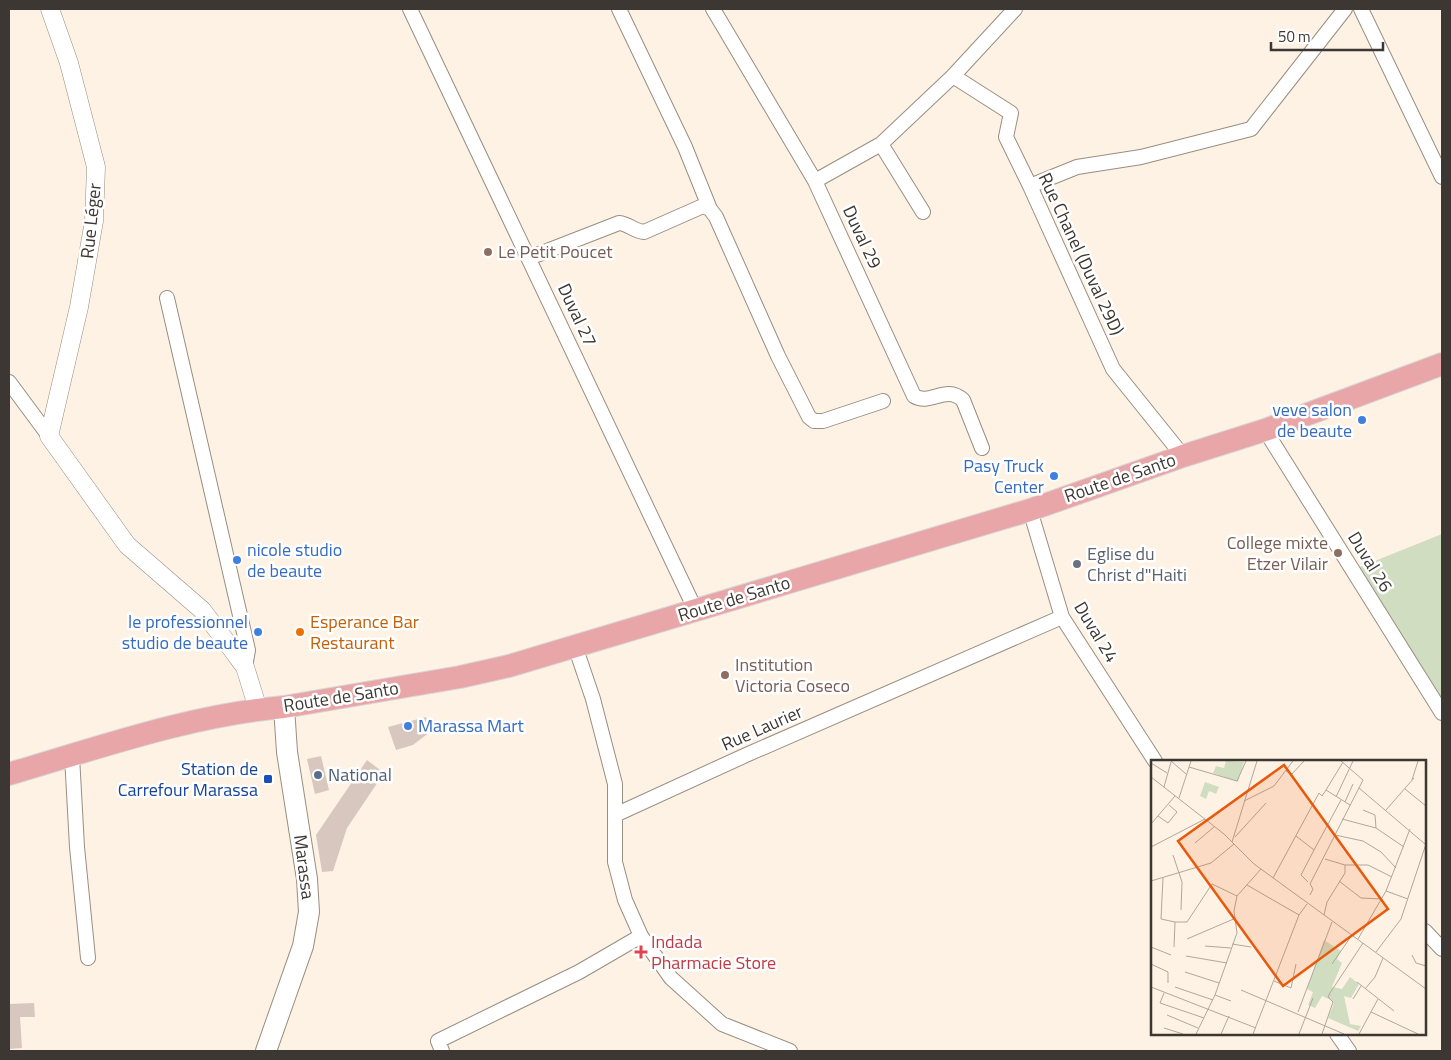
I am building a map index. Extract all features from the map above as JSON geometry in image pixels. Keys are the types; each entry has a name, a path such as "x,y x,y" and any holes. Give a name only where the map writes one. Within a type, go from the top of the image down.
{"main road":[{"name":"Route de Santo","path":"9,774 171,727 258,709 284,707 460,677 509,666 1030,510 1183,456 1265,430 1442,364"},
{"name":"Marassa","path":"266,1051 303,946 309,912 308,879 287,752 284,707"}],"street":[{"name":"Duval 27","path":"410,9 696,611"},
{"path":"619,9 685,147 710,209 716,216 778,356 808,417 814,421 823,421 883,401"},
{"name":"Duval 29","path":"713,9 815,181 914,396 922,399 951,392 958,395 963,400 982,448"},
{"path":"815,181 881,144 953,76 1014,9"},
{"path":"1030,186 1077,167 1141,157 1251,128 1345,9"},
{"path":"1361,9 1442,177"},
{"name":"Rue Léger","path":"49,436 79,307 94,221 96,167 54,10"},
{"name":"Rue Chanel (Duval 29D)","path":"953,76 1011,113 1006,137 1113,368 1183,456"},
{"path":"881,144 923,212"},
{"path":"529,258 619,223 626,224 637,232 644,232 703,206 710,209"},
{"path":"167,298 248,650 245,667"},
{"path":"9,382 127,545 202,610 245,667 258,709"},
{"name":"Duval 26","path":"1265,430 1442,713"},
{"name":"Duval 24","path":"1030,510 1062,617 1154,760"},
{"name":"Rue Laurier","path":"615,815 1062,617"},
{"path":"575,646 593,699 615,784 615,862 625,900 641,936 671,978 722,1024 786,1050"},
{"path":"72,756 77,847 88,958"},
{"path":"1426,932 1442,949"},
{"path":"442,1051 438,1041 579,972 641,936"},
{"path":"1338,1035 1349,1051"}],"green space":[{"path":"1442,534 1442,706 1350,571"}],"building":[{"path":"426,717 430,732 413,745 396,750 388,727"},
{"path":"321,756 329,790 315,794 307,759"},
{"path":"367,760 384,773 347,828 333,871 322,872 316,835"},
{"path":"34,1003 35,1017 20,1017 22,1048 9,1049 9,1004"}],"place":[{"name":"Le Petit Poucet","path":"488,252"},
{"name":"veve salon de beaute","path":"1362,420"},
{"name":"Pasy Truck Center","path":"1054,476"},
{"name":"College mixte Etzer Vilair","path":"1338,553"},
{"name":"nicole studio de beaute","path":"237,560"},
{"name":"Eglise du Christ d\"Haiti","path":"1077,564"},
{"name":"le professionnel studio de beaute","path":"258,632"},
{"name":"Esperance Bar Restaurant","path":"300,632"},
{"name":"Institution Victoria Coseco","path":"725,675"},
{"name":"Marassa Mart","path":"408,726"},
{"name":"National","path":"318,775"},
{"name":"Station de Carrefour Marassa","path":"268,779"},
{"name":"Indada Pharmacie Store","path":"641,952"}]}
